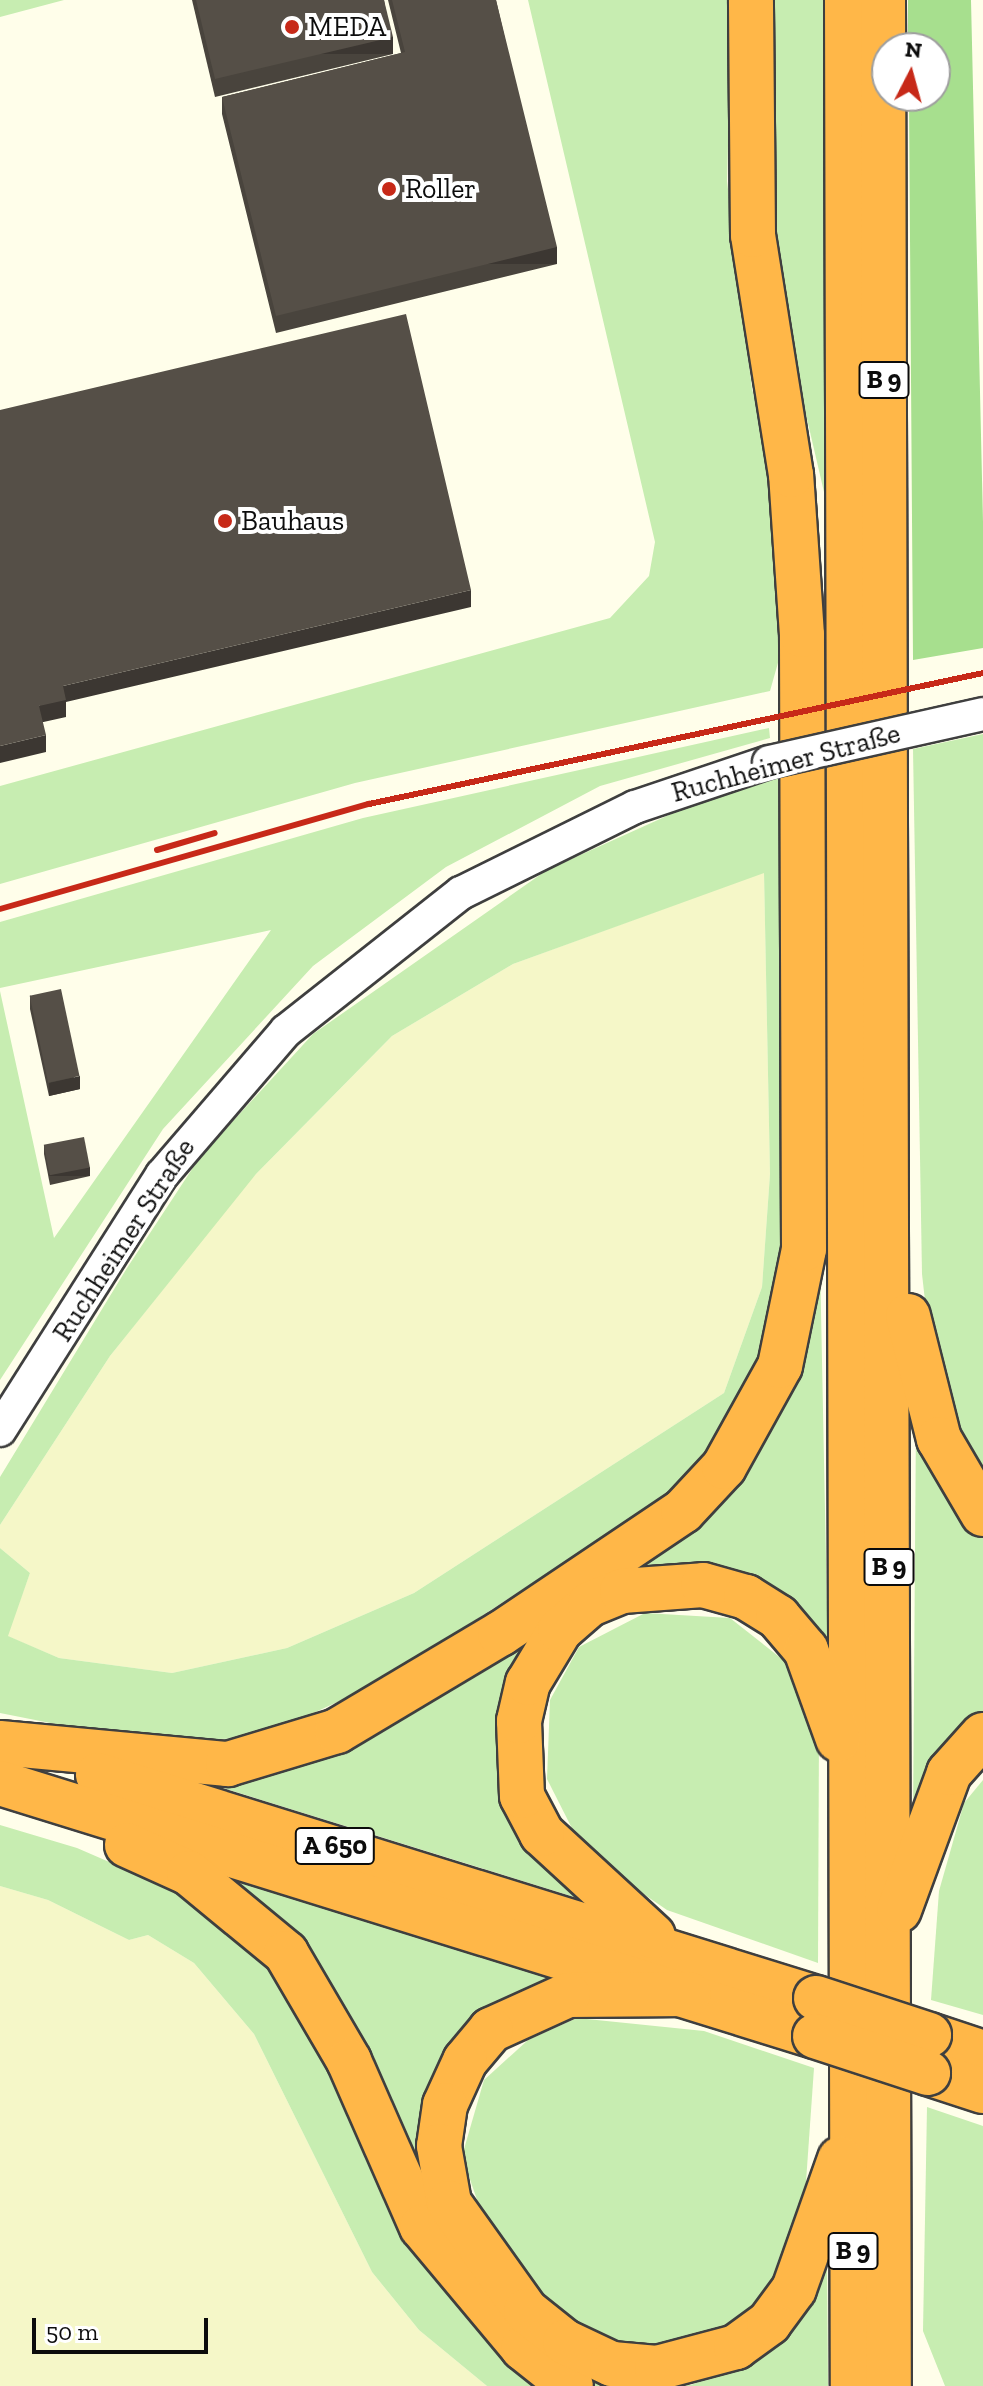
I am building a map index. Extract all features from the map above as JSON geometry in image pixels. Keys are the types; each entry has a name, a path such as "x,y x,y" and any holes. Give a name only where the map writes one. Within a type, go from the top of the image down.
{"highway":[{"name":"B 9","path":"751,0 753,235 769,355 806,453 830,618 851,669"},
{"name":"B 9","path":"847,0 854,1787 853,2386"},
{"name":"B 9","path":"883,0 889,2386"},
{"path":"0,1744 228,1764 337,1731 500,1634 683,1511 724,1467 764,1402 800,1290 805,1159 799,545 769,355"},
{"path":"888,1199 922,1387 939,1439 983,1514"},
{"path":"669,1950 576,1870 542,1834 522,1796 519,1721 528,1683 560,1630 590,1604 622,1591 703,1585 746,1597 778,1617 806,1650 854,1787"},
{"path":"889,1935 949,1773 983,1735"},
{"name":"A 650","path":"0,1744 669,1950 816,2017 929,2054 983,2091"},
{"path":"20,1788 103,1835 189,1873 286,1953 349,2061 422,2227 523,2348 571,2386"},
{"name":"A 650","path":"20,1788 689,1994 816,2017"},
{"path":"689,1994 568,1995 528,2009 474,2051 445,2105 439,2146 449,2203 498,2281 565,2342 612,2364 657,2368 701,2361 769,2323 814,2241 854,2115"},
{"name":"A 650","path":"929,2054 983,2053"},
{"path":"889,2248 918,2386"}],"street":[{"name":"Ruchheimer Straße","path":"0,1430 162,1175 298,1020 461,893 635,807 769,762 983,714"}],"green space":[{"path":"0,0 64,0 0,17"},
{"path":"528,0 732,0 727,181 752,389 783,507 787,631 770,691 355,783 0,884 0,786 610,618 649,576 655,542"},
{"path":"767,0 833,0 834,535 773,273"},
{"path":"908,0 971,0 983,522 983,648 913,660 909,112 951,112 951,32 908,32"},
{"path":"769,728 770,738 600,786 446,867 313,966 163,1129 0,1380 0,991 54,1238 271,930 0,988 0,922 363,818"},
{"path":"983,734 983,1476 951,1418 931,1354 922,1274 913,749"},
{"path":"791,776 782,1317 725,1441 686,1482 383,1681 259,1738 141,1741 0,1713 0,1548 30,1573 8,1636 59,1658 172,1673 287,1648 414,1593 724,1393 762,1287 770,1174 764,873 513,964 392,1036 256,1174 110,1356 0,1525 0,1477 127,1268 200,1157 313,1034 547,870 722,791"},
{"path":"764,872 770,1174 762,1287 724,1393 414,1593 287,1648 172,1673 59,1658 7,1636 30,1573 0,1548 0,1525 110,1356 249,1181 392,1036 513,964"},
{"path":"820,1260 828,1661 763,1593 582,1604 508,1750 587,1901 210,1784 664,1543"},
{"path":"916,1420 983,1534 983,1723 913,1819"},
{"path":"645,1613 730,1618 792,1667 819,1727 818,1963 667,1910 585,1854 547,1779 550,1700 579,1647"},
{"path":"983,1780 983,2015 931,2000 939,1891 964,1803"},
{"path":"0,1825 77,1848 190,1897 302,1998 542,2386 487,2386 419,2330 372,2272 254,2034 194,1963 148,1935 129,1940 48,1900 0,1886"},
{"path":"199,1868 570,1983 485,2026 436,2202 627,2386 592,2386 450,2245 388,2111"},
{"path":"0,1886 48,1900 129,1940 148,1935 194,1963 254,2034 372,2272 419,2330 487,2386 0,2386"},
{"path":"577,2018 704,2031 814,2068 805,2196 787,2264 745,2322 674,2347 606,2344 542,2301 487,2229 462,2156 484,2080 528,2040"},
{"path":"927,2107 983,2126 983,2386 945,2386 923,2331"},
{"path":"827,2261 828,2386 627,2386 691,2385 753,2360 789,2329"}],"building":[{"name":"MEDA","path":"196,0 384,0 393,37 215,79"},
{"name":"Roller","path":"392,0 496,0 557,247 276,316 222,97 405,52"},
{"name":"Bauhaus","path":"406,314 471,590 63,686 66,700 39,706 46,735 0,746 0,410"},
{"path":"61,989 80,1076 48,1083 30,996"},
{"path":"84,1137 90,1167 50,1175 44,1145"}],"railway":[{"path":"0,909 369,804 983,673"},
{"path":"157,850 215,833"}],"place":[{"name":"MEDA","path":"292,27"},
{"name":"Roller","path":"389,189"},
{"name":"Bauhaus","path":"225,521"}]}
